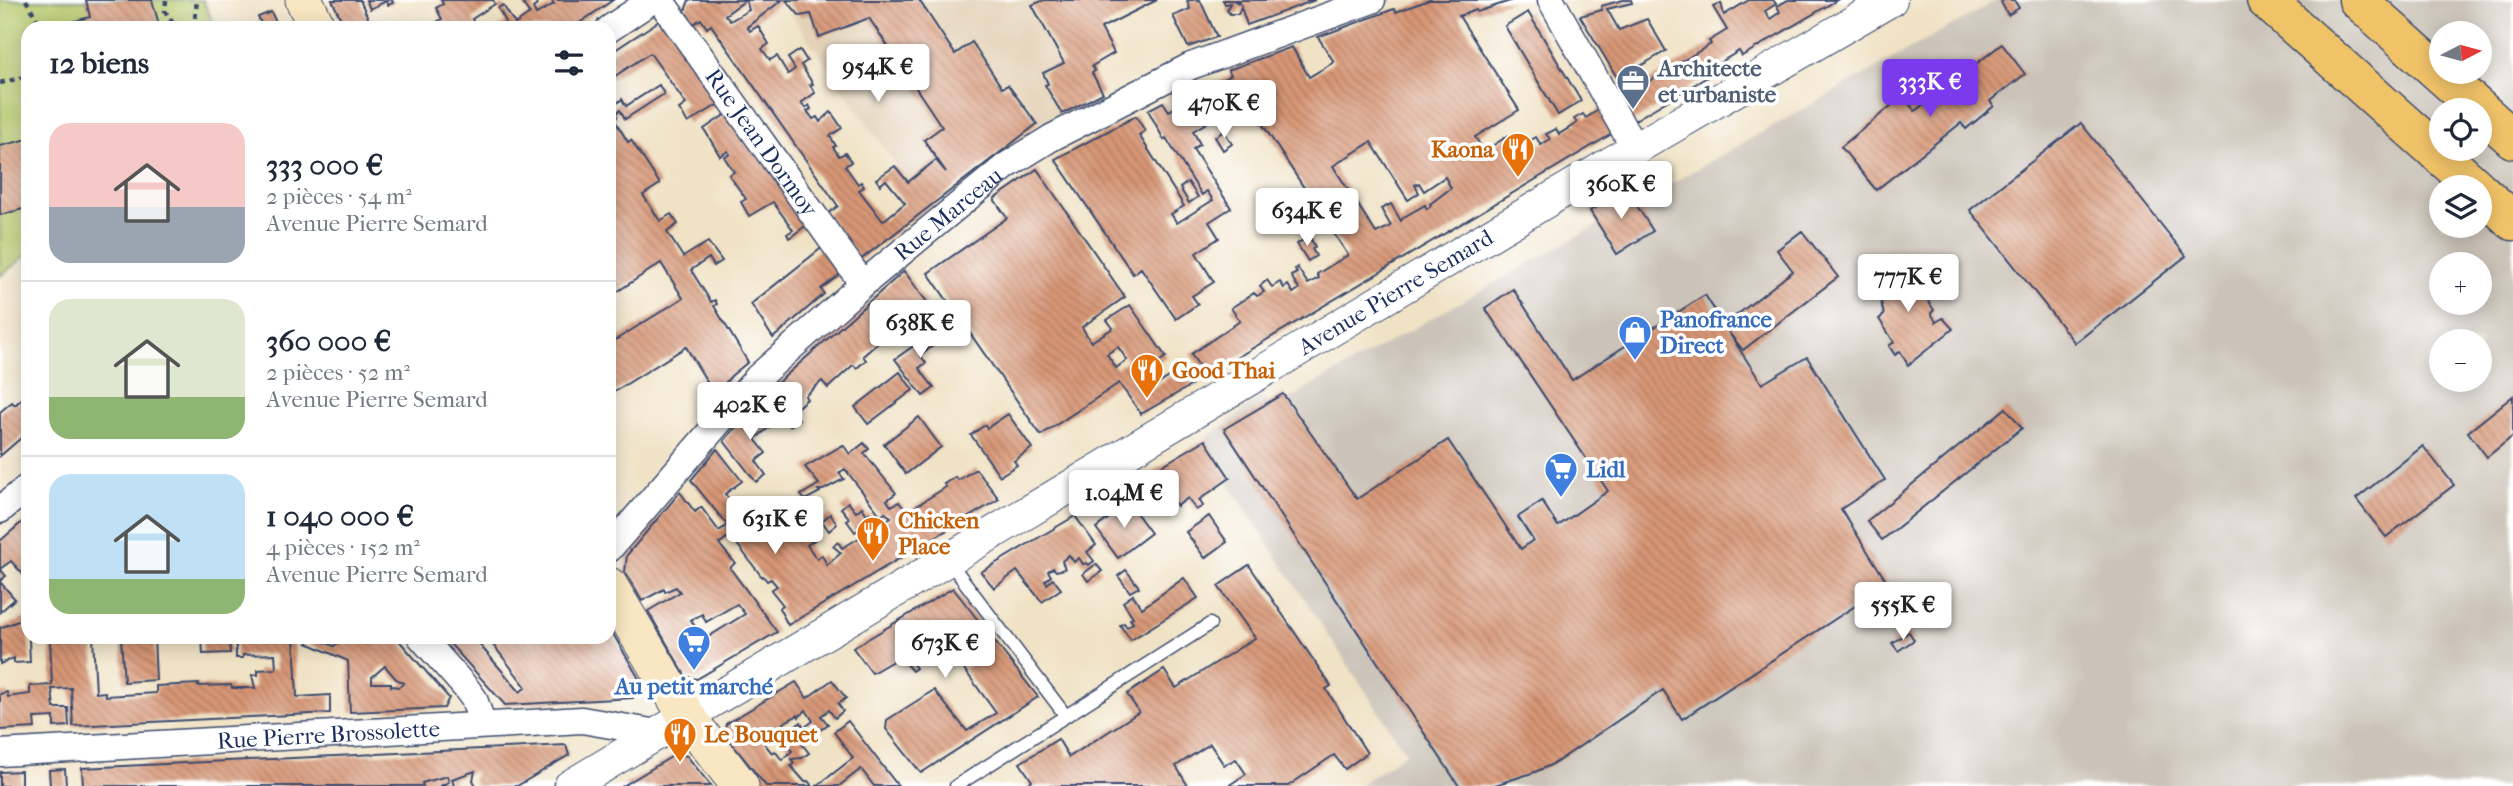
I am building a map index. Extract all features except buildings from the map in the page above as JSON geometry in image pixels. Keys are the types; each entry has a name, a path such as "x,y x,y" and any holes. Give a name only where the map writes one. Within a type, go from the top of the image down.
{"highway":[{"path":"2266,0 2463,175"},
{"path":"2358,0 2513,139"},
{"path":"2492,202 2513,220"}],"main road":[{"path":"304,0 314,21"},
{"path":"616,601 672,725 740,786"}],"street":[{"path":"616,24 652,0"},
{"name":"Rue Jean Dormoy","path":"660,0 863,284"},
{"name":"Rue Marceau","path":"616,541 750,385 863,284 1006,166 1051,138 1191,65 1373,0"},
{"path":"1551,0 1635,149"},
{"name":"Avenue Pierre Semard","path":"570,786 1635,149 1891,0"},
{"path":"0,510 21,493"},
{"path":"427,644 474,699 483,725"},
{"name":"Rue Pierre Brossolette","path":"0,753 582,720 672,725"}],"lane":[{"path":"948,560 1066,716"},
{"path":"956,786 1210,624"}],"path":[{"path":"26,0 38,21"},
{"path":"166,0 165,11 172,21"},
{"path":"195,21 197,0"},
{"path":"0,83 21,78"}],"shaded area":[{"path":"762,0 1044,0 1032,5 1064,63 1043,73 1048,84 1046,86 1062,114 1037,124 954,185 908,182 784,4 769,12"},
{"path":"1997,0 2513,0 2513,786 1358,786 1406,753 1201,442 1261,398 1274,407"}],"green space":[{"path":"0,0 203,0 212,21 21,21 21,260 0,276"}],"place":[{"name":"Architecte et urbaniste","path":"1633,111"},
{"name":"Kaona","path":"1518,179"},
{"name":"Panofrance Direct","path":"1635,362"},
{"name":"Good Thai","path":"1147,400"},
{"name":"Lidl","path":"1561,499"},
{"name":"Chicken Place","path":"873,563"},
{"name":"Au petit marché","path":"694,672"},
{"name":"Le Bouquet","path":"680,764"}]}
